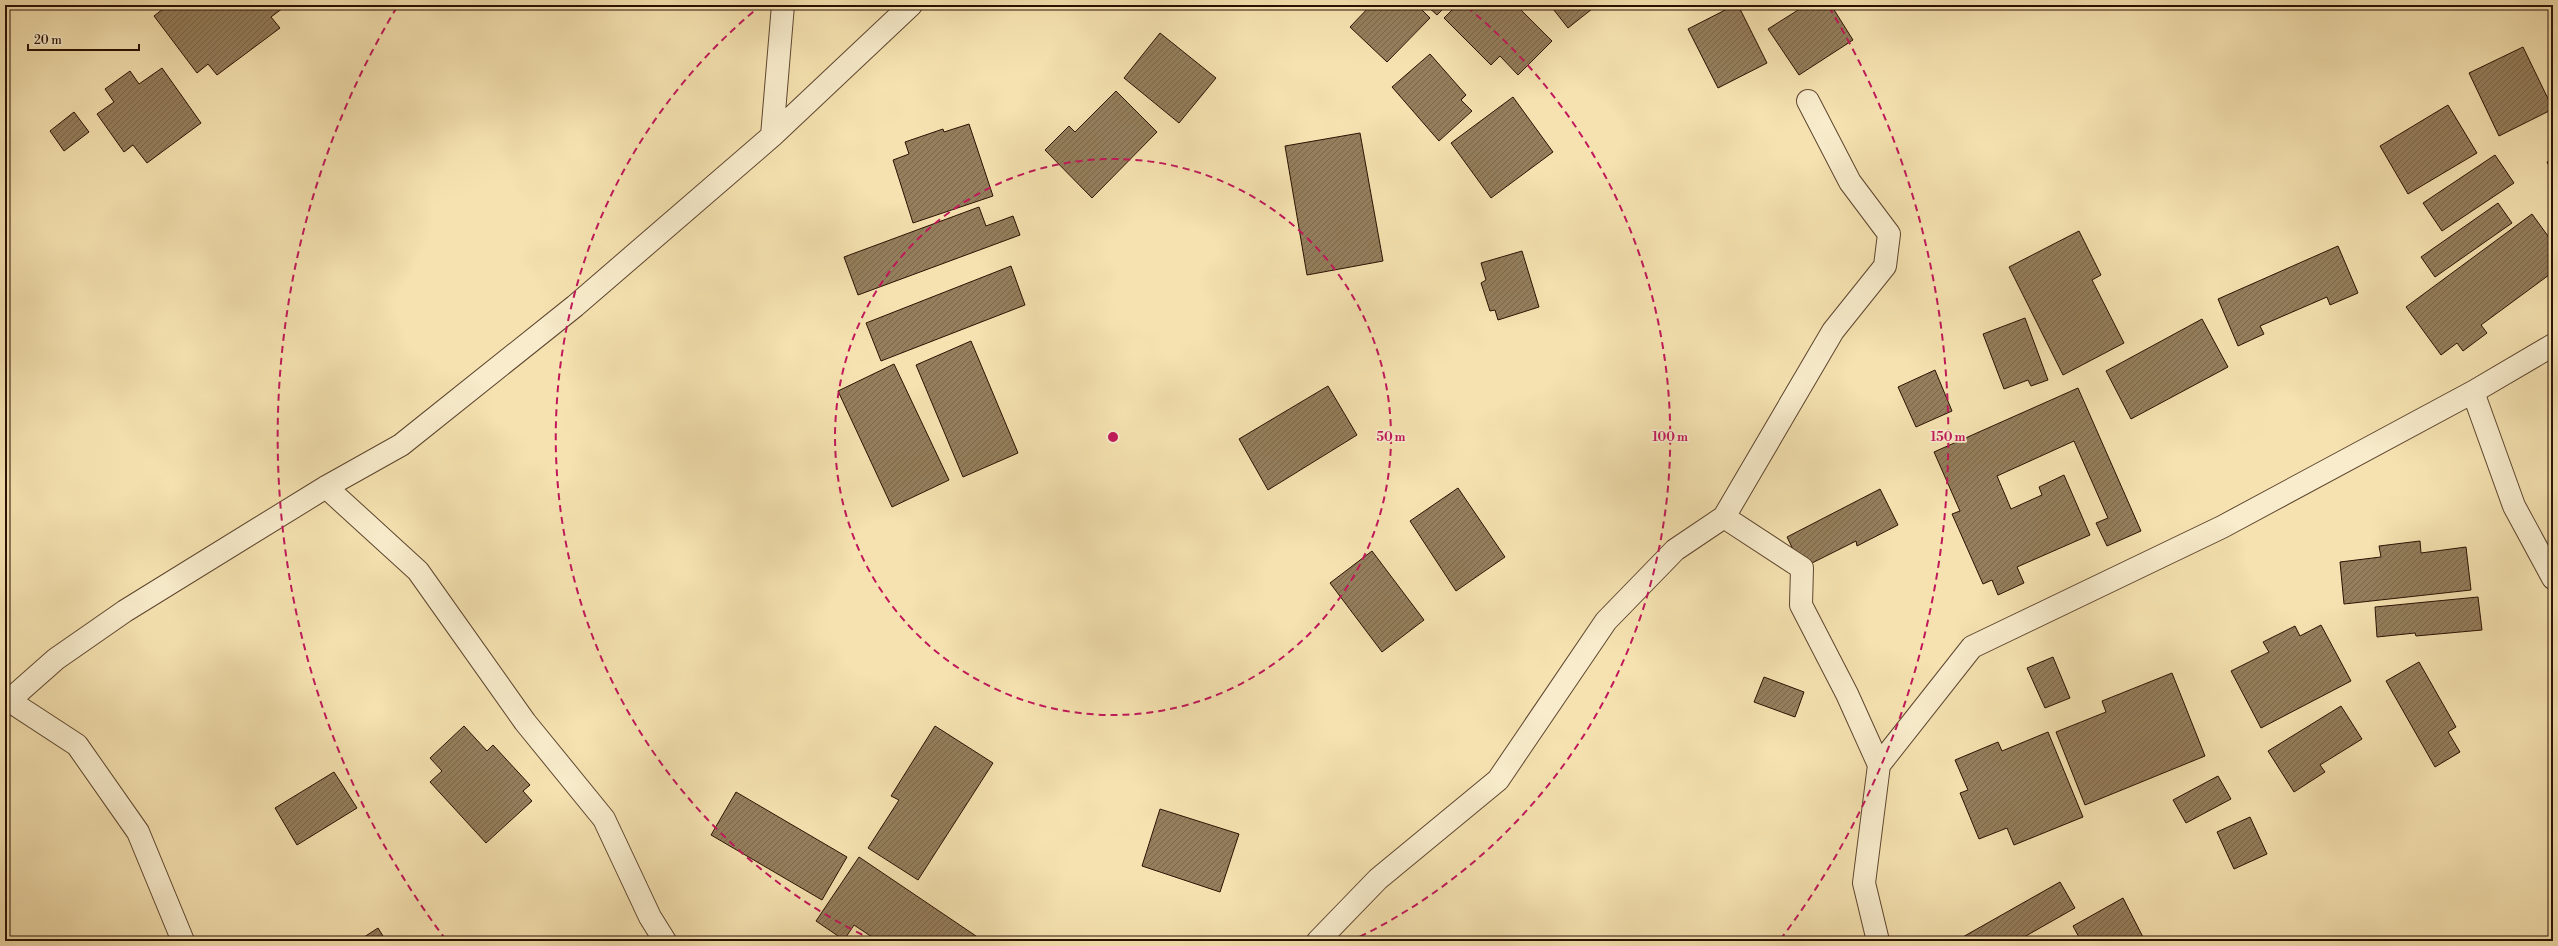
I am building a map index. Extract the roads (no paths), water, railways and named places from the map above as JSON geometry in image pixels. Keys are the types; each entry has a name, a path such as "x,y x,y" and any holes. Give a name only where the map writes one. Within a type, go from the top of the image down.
{"street":[{"path":"772,136 782,5"},
{"path":"183,941 138,832 77,745 7,701 56,658 124,611 326,487 402,445 575,306 772,136 911,5"},
{"path":"1318,941 1378,878 1498,780 1606,621 1675,550 1724,517 1833,331 1885,266 1889,234 1850,182 1808,101"},
{"path":"1878,941 1864,883 1879,765 1972,647 2222,527 2473,392 2553,345"},
{"path":"2473,392 2514,506 2553,578"},
{"path":"326,487 418,571 525,722 604,819 650,917 665,941"},
{"path":"1724,517 1802,568 1801,605 1847,694 1879,765"}]}
